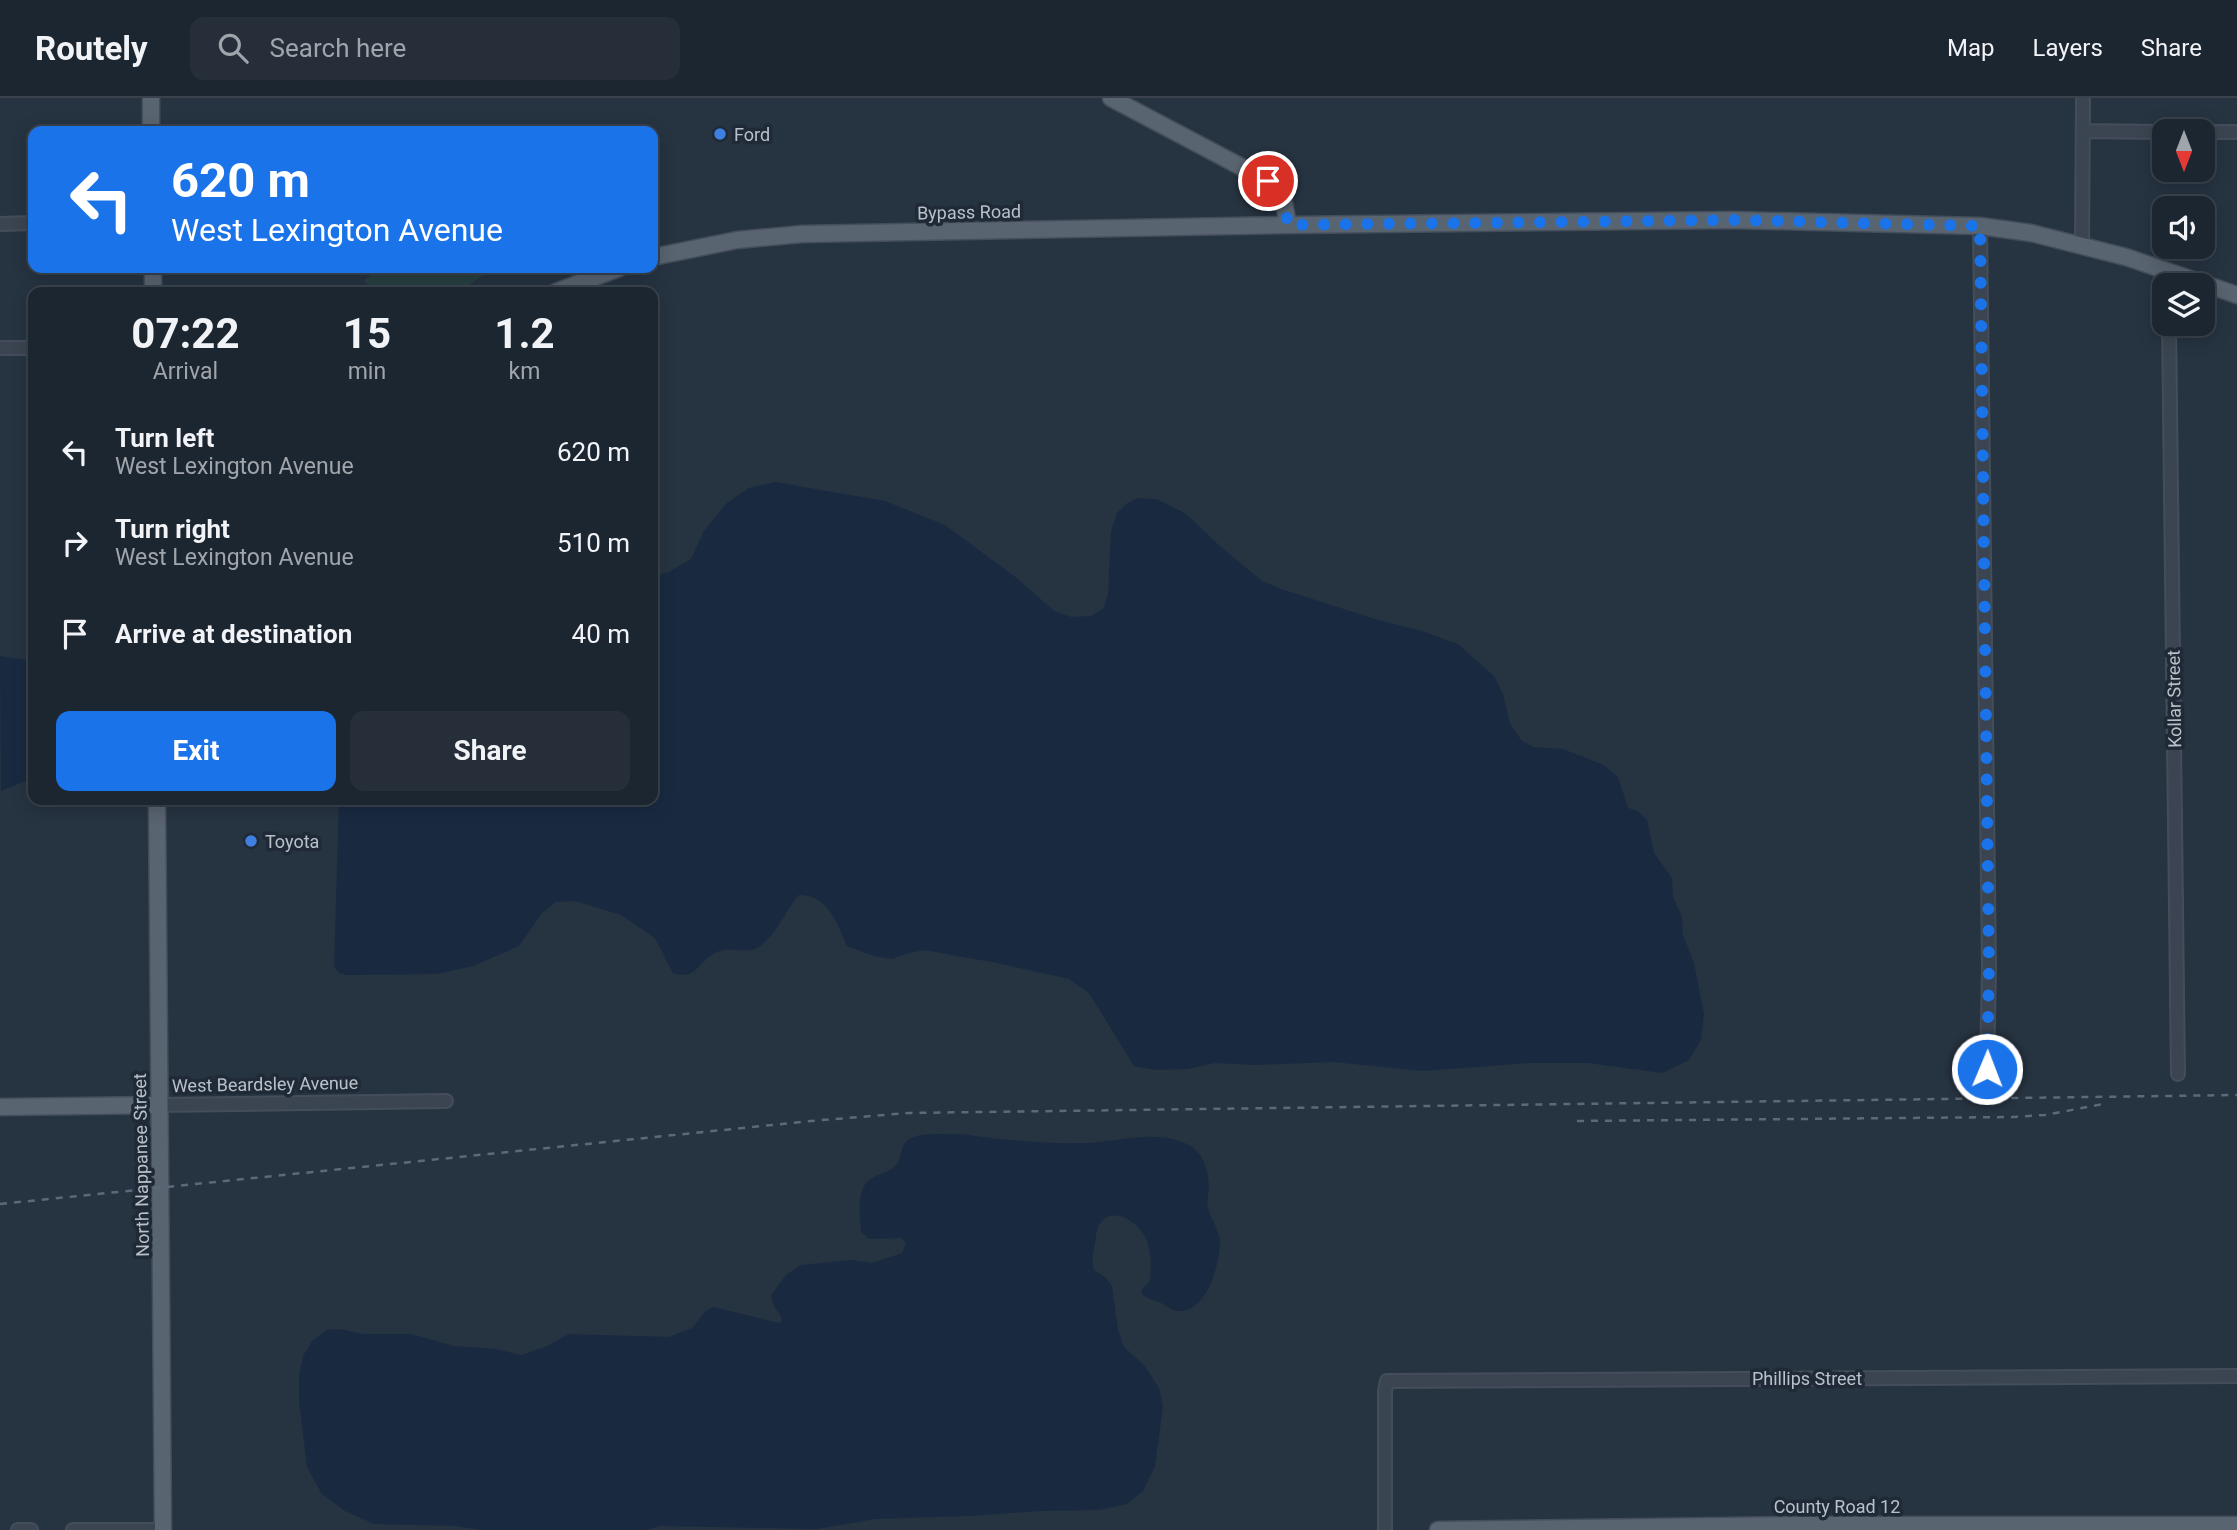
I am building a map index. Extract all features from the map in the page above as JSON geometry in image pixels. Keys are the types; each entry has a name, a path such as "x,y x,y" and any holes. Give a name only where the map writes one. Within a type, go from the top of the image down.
{"main road":[{"path":"151,98 151,126"},
{"path":"1111,98 1268,181 1283,197 1288,225"},
{"name":"Bypass Road","path":"658,256 737,240 802,234 1733,220 1980,226 2031,233 2082,245 2158,273"},
{"path":"569,287 606,273"},
{"name":"Bypass Road","path":"2215,289 2237,295"},
{"name":"North Nappanee Street","path":"157,805 163,1530"},
{"name":"West Beardsley Avenue","path":"0,1107 159,1105"},
{"name":"County Road 12","path":"1438,1530 2237,1525"}],"street":[{"path":"2082,245 2083,98"},
{"path":"2083,131 2152,132"},
{"path":"2216,132 2237,132"},
{"path":"0,224 28,223"},
{"path":"1980,226 1989,968 1987,1069"},
{"name":"Kollar Street","path":"2169,336 2178,1074"},
{"path":"0,348 28,348"},
{"name":"West Beardsley Avenue","path":"159,1105 446,1101"},
{"name":"Phillips Street","path":"1385,1530 1387,1381 2237,1376"},
{"path":"18,1530 31,1530"},
{"path":"73,1530 163,1530"}],"green space":[{"path":"374,273 485,273 467,287 369,287 364,280"}],"water":[{"path":"775,482 885,501 945,525 1018,579 1054,611 1071,617 1091,616 1103,609 1108,594 1111,531 1117,513 1137,498 1156,499 1185,513 1262,581 1458,644 1494,676 1503,694 1510,724 1522,741 1534,747 1563,749 1604,765 1618,777 1628,808 1638,811 1647,820 1654,853 1672,878 1673,897 1682,917 1683,935 1694,963 1704,1014 1701,1040 1689,1060 1662,1073 1588,1063 1529,1063 1423,1071 1333,1062 1255,1065 1215,1063 1188,1069 1156,1070 1134,1066 1089,993 1069,979 924,950 892,959 874,956 847,946 835,920 824,905 809,896 799,895 771,936 759,947 749,950 722,950 688,974 673,973 655,938 621,915 575,901 556,902 542,913 519,946 473,966 437,974 339,973 334,966 339,805 658,805 658,575 691,559 704,531 727,503 749,488"},
{"path":"0,656 28,660 28,780 1,791"},
{"path":"926,1134 962,1134 1069,1143 1164,1137 1194,1148 1204,1163 1209,1186 1207,1205 1220,1243 1210,1285 1205,1295 1190,1309 1175,1311 1142,1294 1142,1289 1150,1281 1150,1258 1147,1242 1136,1225 1123,1217 1109,1216 1103,1220 1097,1231 1094,1270 1112,1286 1118,1330 1124,1347 1144,1365 1159,1388 1163,1406 1155,1466 1143,1491 1127,1504 1099,1510 875,1519 817,1529 660,1526 646,1530 481,1530 455,1526 374,1524 345,1511 322,1494 307,1467 299,1401 299,1375 303,1356 312,1341 327,1330 340,1329 362,1334 411,1334 454,1346 495,1349 522,1355 569,1334 669,1337 692,1328 705,1312 713,1307 779,1323 782,1320 771,1295 786,1275 801,1265 851,1260 872,1263 902,1253 906,1244 902,1238 869,1239 861,1232 860,1204 865,1185 872,1178 894,1167 904,1145 913,1137"}],"railway":[{"path":"0,1204 908,1113 2237,1095"},
{"path":"1577,1121 2012,1117 2045,1115 2103,1104"}],"place":[{"name":"Ford","path":"720,134"},
{"name":"Toyota","path":"251,841"}],"route":[{"path":"1268,181 1283,197 1288,225 1733,220 1980,226 1989,968 1987,1069"}]}
